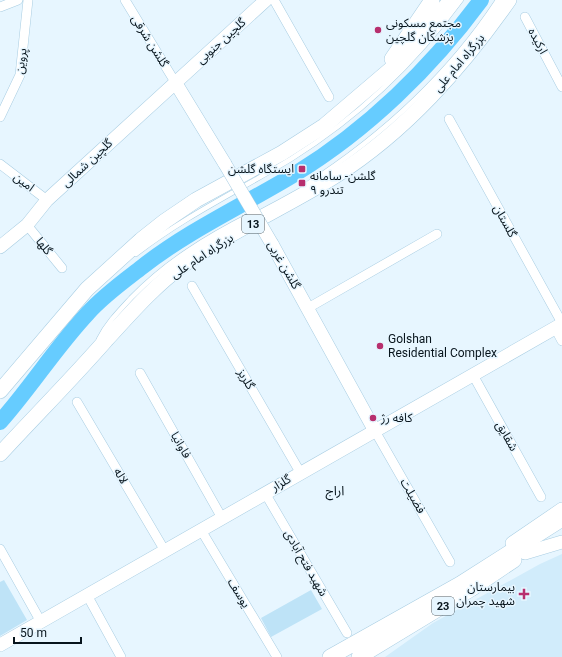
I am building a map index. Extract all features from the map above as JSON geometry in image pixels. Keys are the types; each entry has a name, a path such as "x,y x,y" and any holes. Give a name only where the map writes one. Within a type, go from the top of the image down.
{"highway":[{"path":"371,87 432,0"},
{"path":"0,391 87,288 165,221 196,200 294,145 324,126 398,63 451,0"},
{"name":"بزرگراه امام علی","path":"0,454 140,303 183,265 336,176 368,154 401,126 444,83 480,40 508,0"},
{"name":"23","path":"330,657 460,584 562,519"},
{"name":"23","path":"359,657 471,589 524,553 562,530"},
{"path":"378,657 435,618 471,589"}],"main road":[{"name":"گلچین جنوبی","path":"175,82 266,0"},
{"name":"گلشن غربی","path":"175,82 272,244 375,431"},
{"name":"گلچین شمالی","path":"0,246 27,225 47,200 175,82"},
{"name":"گلزار","path":"0,644 560,325"},
{"path":"488,565 506,548 562,509"},
{"path":"524,553 562,542"}],"street":[{"path":"0,7 18,0"},
{"name":"پروین","path":"0,117 20,75 28,0"},
{"name":"گلشن شرقی","path":"125,0 175,82"},
{"path":"274,0 329,97"},
{"path":"420,16 426,0"},
{"name":"ارکیده","path":"525,17 562,87"},
{"name":"گلستان","path":"449,119 560,325 562,341"},
{"name":"امین","path":"0,164 47,200"},
{"name":"گلها","path":"27,225 62,268"},
{"path":"308,308 437,234"},
{"name":"گلریز","path":"192,286 300,472"},
{"name":"فاوانیا","path":"140,373 222,518"},
{"name":"شقایق","path":"473,375 541,497"},
{"name":"لاله","path":"77,402 165,551"},
{"name":"فضیلت","path":"375,431 450,562"},
{"name":"شهید فتح آبادی","path":"265,493 347,633"},
{"name":"یوسف","path":"201,530 277,657"},
{"path":"0,549 41,622"},
{"path":"87,595 121,657"}],"lane":[{"path":"130,259 172,227 292,158 358,112 417,54 461,0"},
{"path":"303,187 372,138 414,101 458,53 498,0"},
{"path":"88,360 106,326 138,291 162,269 200,242 261,210"},
{"path":"56,326 84,302"}],"shaded area":[{"name":"بیمارستان شهید چمران","path":"562,554 562,657 385,657 433,623 540,564"},
{"path":"4,580 27,620 0,636 0,582"},
{"path":"311,590 322,609 271,637 261,618"}],"waterway":[{"path":"0,422 76,326 107,295 142,267 179,241 295,174 322,157 347,138 372,118 419,73 441,50 481,0"}],"place":[{"name":"مجتمع مسکونی پزشکان گلچین","path":"378,30"},
{"name":"ایستگاه گلشن","path":"302,169"},
{"name":"گلشن- سامانه ۹ تندرو","path":"302,183"},
{"name":"Golshan Residential Complex","path":"380,346"},
{"name":"کافه رژ","path":"373,418"},
{"name":"بیمارستان شهید چمران","path":"524,594"}],"district":[{"name":"اراج","path":"335,490"}]}
